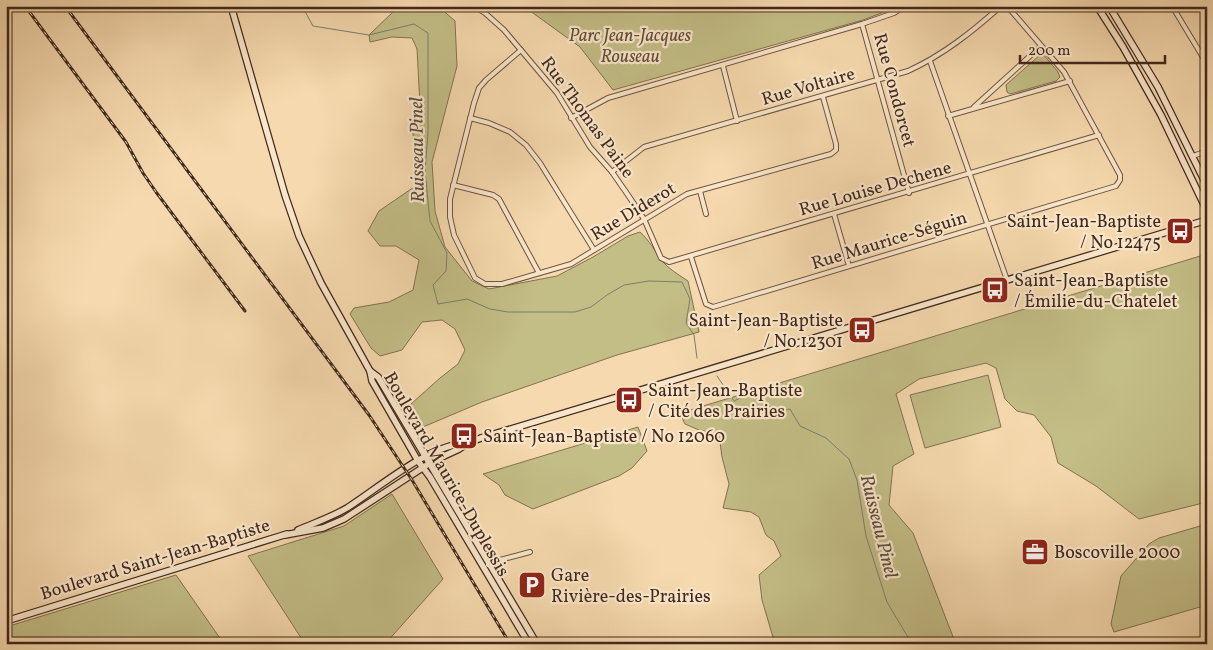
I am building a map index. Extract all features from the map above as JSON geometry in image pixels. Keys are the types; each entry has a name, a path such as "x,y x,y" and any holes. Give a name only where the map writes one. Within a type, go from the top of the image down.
{"main road":[{"name":"Boulevard Maurice-Duplessis","path":"231,6 285,194 299,236 321,283 370,371 372,381 418,461 537,644"},
{"path":"1096,6 1123,47 1161,114 1207,211"},
{"path":"1109,6 1158,87 1207,186"},
{"name":"Boulevard Saint-Jean-Baptiste","path":"285,535 323,528 344,519 429,464 468,443 1207,220"},
{"name":"Boulevard Maurice-Duplessis","path":"370,371 378,377 429,464 529,644"},
{"name":"Boulevard Saint-Jean-Baptiste","path":"6,621 285,535 344,509 418,461 456,443 468,443"}],"street":[{"path":"332,6 343,9 356,6"},
{"name":"Rue Thomas Paine","path":"474,6 498,24 557,93 590,147 612,172 644,219 662,258"},
{"path":"704,6 709,8 717,6"},
{"path":"571,118 608,98 862,24 894,13 905,6"},
{"name":"Rue Voltaire","path":"612,172 644,148 908,71 930,61 968,34 1001,6"},
{"path":"1007,6 1070,81 1098,135"},
{"path":"1180,6 1173,7 1207,64"},
{"name":"Rue Condorcet","path":"862,24 909,192"},
{"path":"972,109 1042,46"},
{"path":"520,50 479,88 453,185 493,195 498,199 539,273"},
{"path":"930,61 1006,280"},
{"path":"723,66 737,120"},
{"path":"948,116 1070,81"},
{"name":"Rue Diderot","path":"453,185 450,199 450,217 454,234 471,273 479,281 491,285 502,284 571,264 687,194 834,152 836,144 822,97"},
{"path":"470,118 490,123 510,132 526,145 540,163 594,250"},
{"name":"Rue Louise Dechene","path":"662,258 666,262 672,262 691,257 1098,135"},
{"name":"Rue Maurice-Séguin","path":"691,257 706,304 713,307 988,225 1116,186 1120,180 1120,175 1098,135"},
{"path":"1193,156 1207,151"},
{"path":"700,191 706,214"},
{"path":"834,214 849,266"},
{"path":"487,566 496,561 530,552"},
{"path":"1193,644 1206,640"}],"green space":[{"path":"404,6 438,6 455,21 457,66 432,162 435,211 445,247 472,281 489,289 557,276 628,236 640,232 662,261 688,281 699,332 617,355 482,402 423,427 413,412 411,404 458,364 465,350 455,329 442,320 422,322 402,350 380,356 371,348 350,314 354,308 389,302 413,290 419,260 396,246 380,246 368,231 379,211 417,185 412,121 421,124 417,49 412,38 392,37 370,42 369,35 395,10"},
{"name":"Parc Jean-Jacques Rouseau","path":"527,6 900,6 863,20 613,90 580,47 526,8"},
{"path":"1041,54 1058,72 1060,77 1056,81 1010,94 1007,92 1006,85"},
{"path":"1207,254 1207,502 1139,519 1096,486 1058,463 1051,437 1034,415 1017,411 1005,399 996,368 986,363 919,379 896,394 914,454 893,466 889,505 913,533 955,642 962,644 775,644 762,600 759,575 781,556 774,541 766,535 759,517 751,512 723,508 729,484 720,442 710,432 685,424 680,413"},
{"path":"988,375 1001,427 925,448 910,395"},
{"path":"638,427 647,451 632,468 619,476 533,509 505,495 499,485 483,474"},
{"path":"392,494 443,579 385,644 305,644 248,556 344,526"},
{"path":"1207,524 1207,605 1114,632 1111,624 1121,576 1149,544 1159,538"},
{"path":"176,575 224,644 185,644 180,640 174,644 6,644 6,627"}],"waterway":[{"name":"Ruisseau Pinel","path":"302,6 313,26 369,35 414,24 428,33 428,133 425,171 430,221 447,253 446,271 433,285 438,304 467,299 490,309 508,312 575,312 591,307 624,285 649,281 682,282 690,299 686,323 694,335 697,358"},
{"name":"Ruisseau Pinel","path":"717,376 734,401 749,394 777,411 790,409 800,426 826,438 849,459 857,480 866,536 887,602 912,644"}],"railway":[{"path":"25,6 126,142 156,192 245,311"},
{"path":"65,6 369,415 412,480 510,644"}],"place":[{"name":"Saint-Jean-Baptiste / No 12475","path":"1180,231"},
{"name":"Saint-Jean-Baptiste / Émilie-du-Chatelet","path":"995,290"},
{"name":"Saint-Jean-Baptiste / No 12301","path":"862,330"},
{"name":"Saint-Jean-Baptiste / Cité des Prairies","path":"629,400"},
{"name":"Saint-Jean-Baptiste / No 12060","path":"464,436"},
{"name":"Boscoville 2000","path":"1035,552"},
{"name":"Gare Rivière-des-Prairies","path":"532,585"}]}
